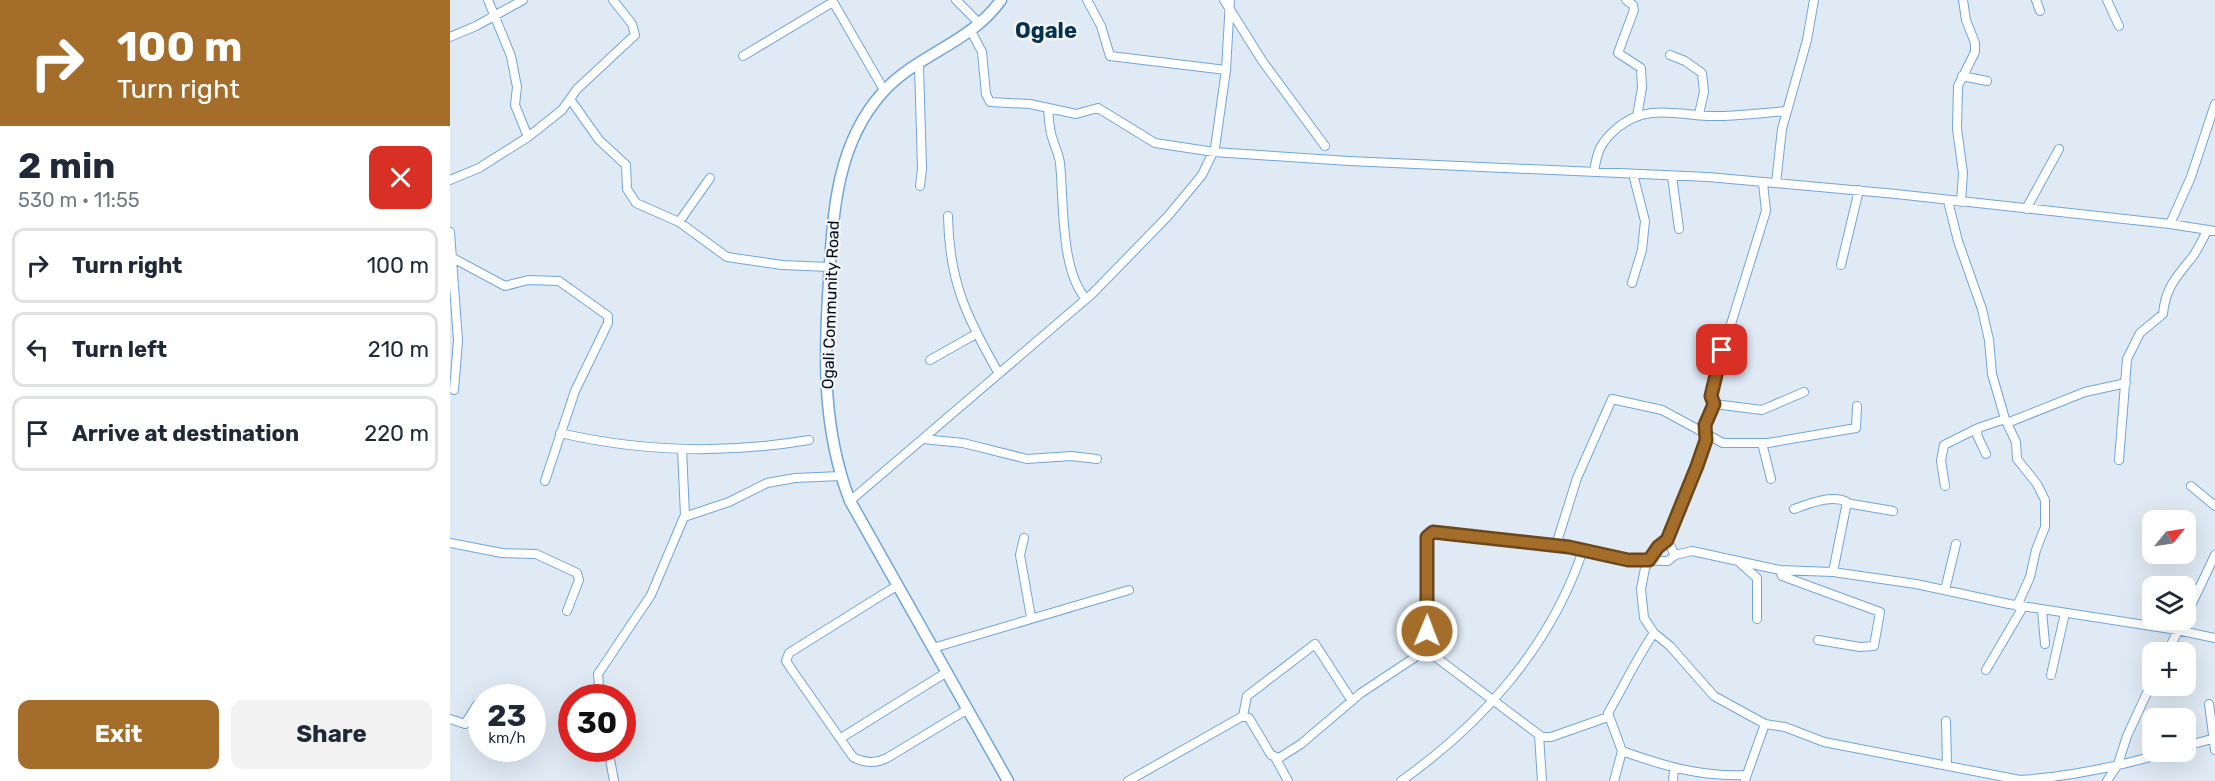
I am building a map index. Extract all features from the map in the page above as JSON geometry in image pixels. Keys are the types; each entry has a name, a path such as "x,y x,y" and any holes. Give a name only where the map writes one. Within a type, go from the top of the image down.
{"street":[{"path":"488,0 511,56 517,87 515,105 528,137"},
{"path":"450,37 496,16 522,0"},
{"path":"450,180 479,168 528,137 562,110 577,89 635,35 632,24 613,0"},
{"path":"956,0 976,28 985,65 987,99 990,102 1030,104 1076,114 1098,108 1155,143 1214,152 1776,183 2170,224 2211,231 2192,259 2177,273 2165,296 2163,314 2140,333 2127,359 2119,460"},
{"name":"Ogali Community Road","path":"1001,0 976,28 884,90 861,122 845,160 834,209 826,384 829,421 840,476 850,501 1008,781"},
{"path":"1087,0 1101,26 1110,56 1226,70"},
{"path":"1224,0 1229,4 1325,146"},
{"path":"1626,0 1633,5 1634,10 1618,53 1641,68 1642,88 1637,116"},
{"path":"1776,183 1779,151 1787,111 1807,40 1814,0"},
{"path":"1961,202 1963,173 1957,129 1958,86 1974,52 1975,43 1966,20 1964,0"},
{"path":"2036,0 2040,11"},
{"path":"2107,0 2119,26"},
{"path":"743,56 832,1 884,90"},
{"path":"850,501 1086,299 1168,216 1202,175 1214,152 1226,70 1229,4"},
{"path":"1670,56 1685,61 1702,73 1704,92 1699,114"},
{"path":"919,65 922,169 920,186"},
{"path":"1962,76 1987,81"},
{"path":"570,99 599,140 626,165 626,182 630,197 636,203 679,222 732,260 830,267"},
{"path":"2170,224 2191,177 2215,104"},
{"path":"1047,108 1052,140 1059,155 1060,191 1069,253 1077,286 1086,299"},
{"path":"1594,172 1600,144 1627,120 1637,116 1662,111 1719,116 1787,111"},
{"path":"2026,209 2060,149"},
{"path":"1632,283 1642,250 1645,221 1633,174"},
{"path":"1672,176 1679,229"},
{"path":"679,222 710,178"},
{"path":"1763,183 1766,211 1714,379 1711,396 1714,404 1704,430 1706,440 1667,540 1658,547 1649,560 1641,594 1644,618 1654,633 1670,646 1714,696 1766,724 1779,725 1824,742 2020,780 2042,779 2142,758"},
{"path":"1840,265 1859,190"},
{"path":"1948,201 1958,241 1982,309 1989,340 1992,374 2006,421 2016,442 2017,459 2037,484 2045,500 2046,512 2045,527 2020,606 1986,670"},
{"path":"948,216 954,280 976,334 999,374"},
{"path":"450,232 458,340 453,390"},
{"path":"451,257 505,286 528,280 559,281 608,316 609,322 575,391 545,481"},
{"path":"930,360 976,334"},
{"path":"1945,486 1941,461 1944,445 1978,428 2006,421 2085,392 2126,383"},
{"path":"1714,404 1762,410 1804,392"},
{"path":"1556,545 1577,478 1612,399 1662,410 1704,430 1723,442 1762,443 1856,428 1857,406"},
{"path":"1978,428 1977,435 1986,454"},
{"path":"560,433 620,446 682,449 737,450 809,440"},
{"path":"923,439 963,443 1027,459 1071,456 1096,459"},
{"path":"1762,443 1771,479"},
{"path":"599,684 598,674 651,595 685,516 682,449"},
{"path":"685,516 729,502 767,483 795,478 840,476"},
{"path":"2191,486 2215,506"},
{"path":"1794,509 1812,503 1840,499 1846,503 1893,512"},
{"path":"1833,572 1846,503"},
{"path":"1425,649 1427,537 1429,534 1439,532 1556,545 1628,560 1668,561 1675,555 1692,551 1780,570 1833,572 1945,590 2042,610 2142,625"},
{"path":"1024,538 1020,555 1031,617"},
{"path":"1667,540 1675,555"},
{"path":"450,543 502,553 536,554 577,573 579,580 567,612"},
{"path":"1945,590 1956,544"},
{"path":"1401,781 1459,736 1529,658 1565,595 1583,550"},
{"path":"2196,595 2215,555"},
{"path":"1736,560 1757,579 1757,619"},
{"path":"1780,570 1782,576 1880,612 1874,646 1860,648 1818,640"},
{"path":"898,585 786,656 792,670 855,759 873,763 893,754 968,709"},
{"path":"933,648 1000,630 1031,617 1129,590"},
{"path":"2042,610 2045,644"},
{"path":"2051,675 2065,613"},
{"path":"2172,642 2177,630 2215,638"},
{"path":"1425,649 1494,698 1539,735 1551,736 1608,717 1632,666 1654,633"},
{"path":"1243,717 1247,696 1315,644 1352,701"},
{"path":"1275,758 1279,758 1301,744 1352,701 1425,649"},
{"path":"841,738 947,672"},
{"path":"2107,781 2118,764 2127,736 2146,696"},
{"path":"2209,704 2215,750"},
{"path":"1128,781 1243,717 1249,718 1255,724 1288,781"},
{"path":"1608,717 1618,735 1622,751 1614,781"},
{"path":"450,719 465,724 468,719"},
{"path":"1946,721 1947,766"},
{"path":"1622,751 1674,769 1709,776 1745,778 1766,724"},
{"path":"1539,735 1542,781"},
{"path":"2196,743 2215,738"},
{"path":"611,762 614,781"},
{"path":"1673,781 1674,769"}],"district":[{"name":"Ogale","path":"1046,30"}],"route":[{"path":"1427,631 1427,537 1433,532 1569,547 1628,560 1649,560 1658,547 1667,540 1688,493 1706,440 1704,430 1714,404 1711,396 1722,350"}]}
